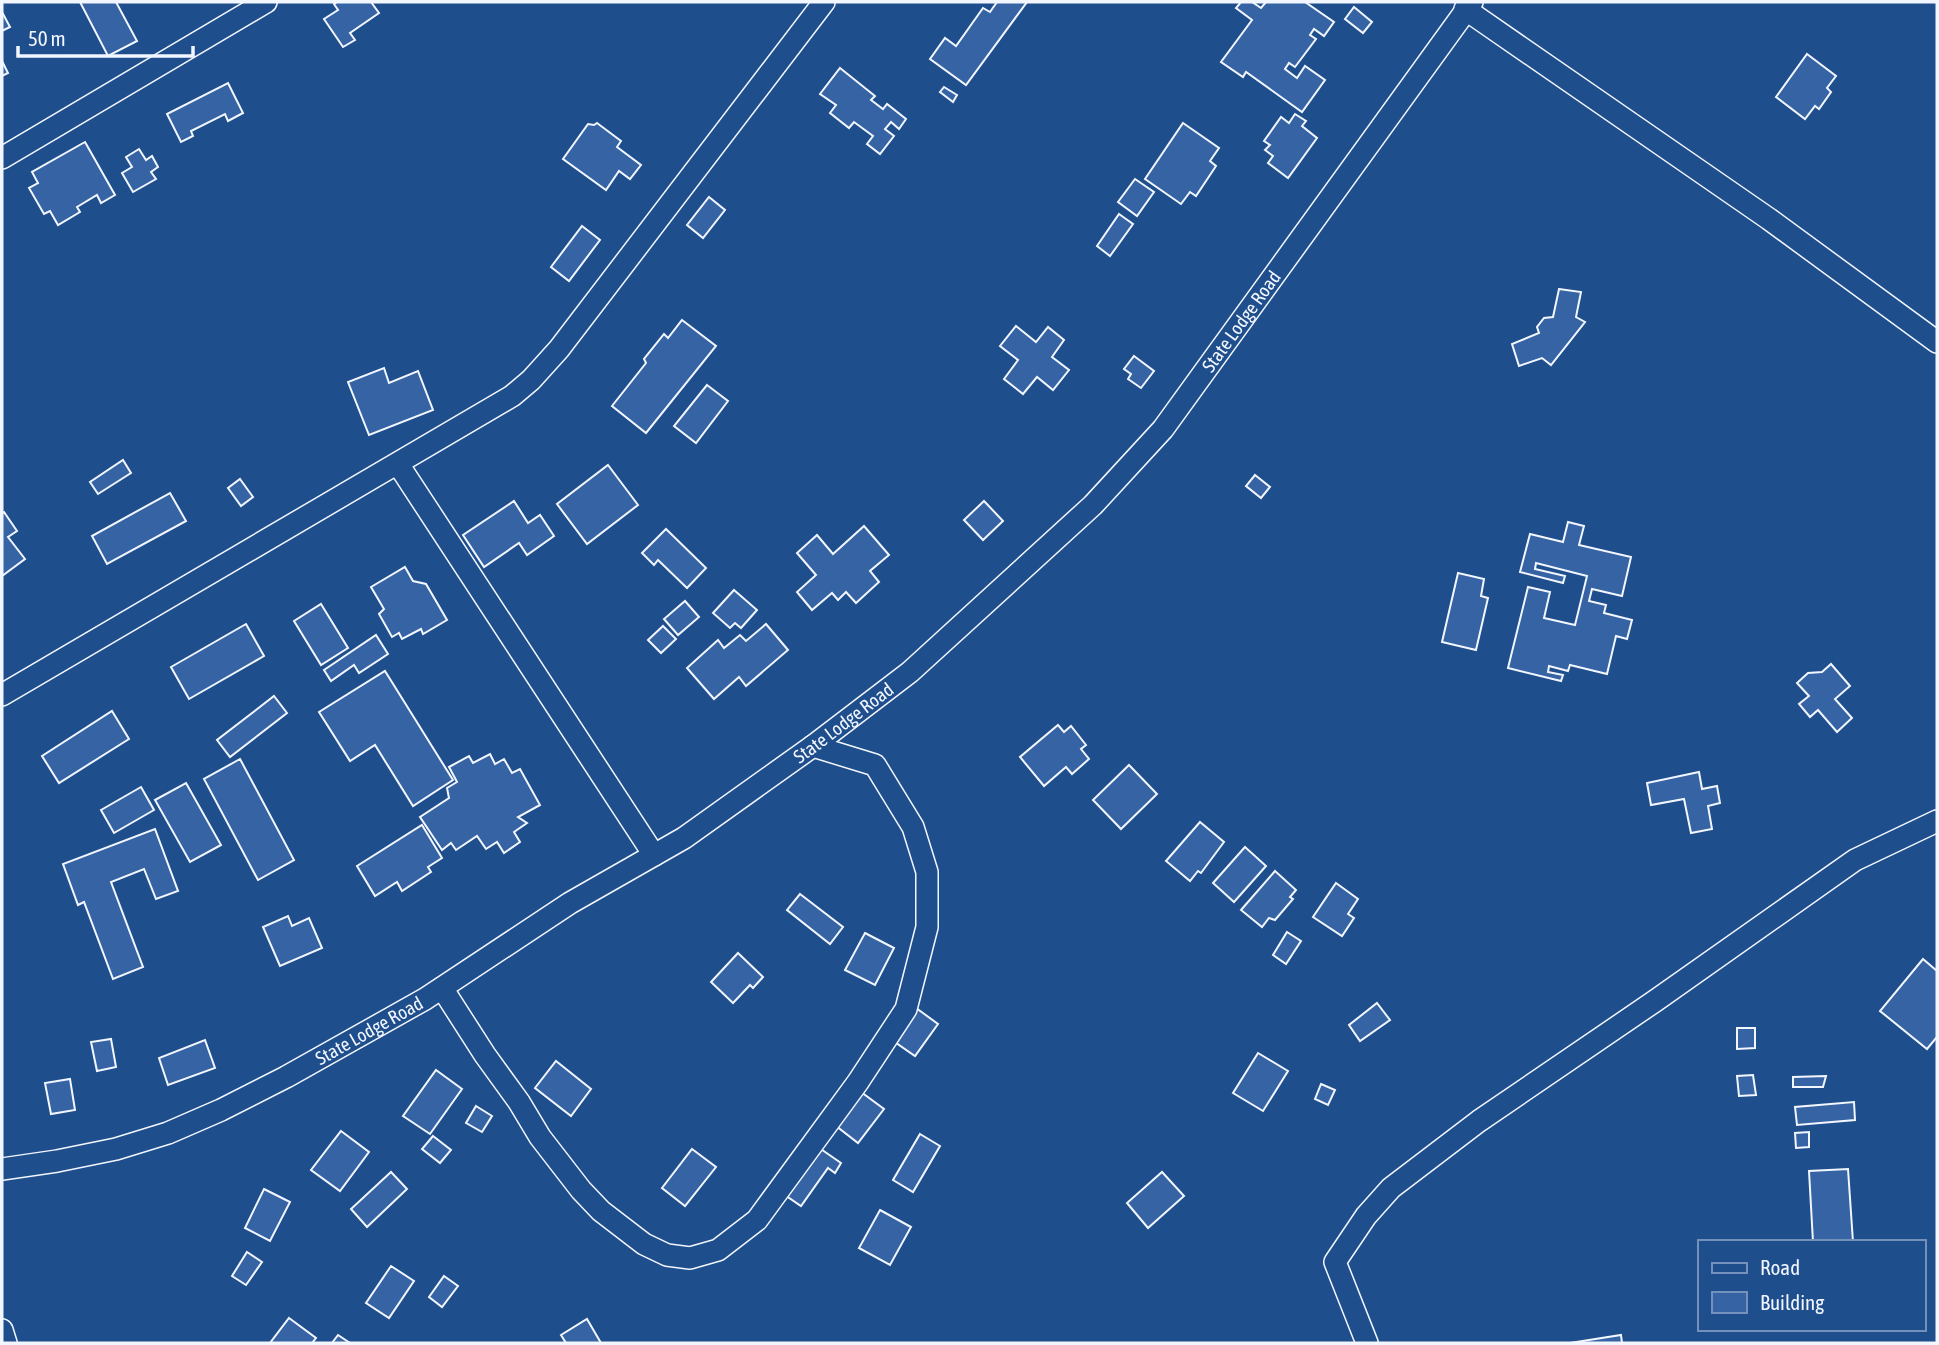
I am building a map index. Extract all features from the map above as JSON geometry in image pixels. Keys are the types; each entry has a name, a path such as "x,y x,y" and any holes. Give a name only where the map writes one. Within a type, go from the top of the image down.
{"street":[{"path":"2,158 267,2"},
{"path":"2,695 292,523 398,464 512,396 531,380 559,349 824,2"},
{"path":"1468,6 1769,219 1937,342"},
{"name":"State Lodge Road","path":"2,1169 116,1149 168,1133 222,1110 286,1077 442,988 570,903 684,838 813,746 910,672 1012,582 1093,505 1163,429 1468,6"},
{"path":"398,464 654,855"},
{"path":"442,988 540,1137 601,1211 643,1244 667,1255 690,1258 718,1250 757,1220 858,1082 906,1009 927,927 927,872 913,827 875,765 813,746"},
{"path":"1367,1343 1335,1262 1366,1216 1391,1188 1479,1121 1855,860 1937,821"},
{"path":"2,1330 6,1343"}],"building":[{"path":"80,2 116,2 137,41 108,56"},
{"path":"371,2 379,13 350,33 355,40 343,47 324,19 338,10 334,4"},
{"path":"997,2 1027,2 966,85 930,59 945,38 956,46 983,8 990,12"},
{"path":"1241,2 1252,2 1261,8 1266,2 1305,2 1334,22 1324,36 1314,29 1310,35 1316,39 1295,67 1289,63 1285,69 1297,78 1305,66 1325,80 1302,112 1246,72 1243,77 1221,62 1252,20 1236,8"},
{"path":"1354,7 1372,22 1363,33 1345,19"},
{"path":"2,12 10,27 2,31"},
{"path":"1807,54 1836,76 1827,88 1831,92 1819,109 1815,106 1805,119 1776,97"},
{"path":"2,61 8,73 2,76"},
{"path":"840,68 875,96 871,100 883,109 887,104 906,119 899,129 891,122 885,129 894,136 880,154 867,144 873,136 854,122 849,128 830,113 836,105 820,94"},
{"path":"228,83 243,113 228,121 225,114 191,131 193,136 181,142 167,114"},
{"path":"944,87 957,95 953,102 940,92"},
{"path":"1295,114 1306,121 1302,126 1317,138 1288,178 1268,163 1273,156 1265,150 1270,145 1264,141 1281,117 1289,123"},
{"path":"597,123 621,141 617,147 641,165 630,179 619,171 606,190 563,159 588,124"},
{"path":"1183,123 1219,148 1210,161 1216,166 1196,196 1190,192 1181,204 1145,179"},
{"path":"85,142 115,195 101,203 97,195 77,207 80,212 58,225 50,211 44,214 29,188 38,183 32,172"},
{"path":"139,149 146,160 152,156 158,167 151,172 156,179 133,192 122,173 132,167 126,157"},
{"path":"1135,179 1154,192 1137,216 1118,202"},
{"path":"709,197 725,210 703,238 687,225"},
{"path":"1119,214 1133,224 1110,256 1097,246"},
{"path":"582,226 600,240 569,281 551,267"},
{"path":"1559,289 1581,292 1576,317 1585,322 1551,365 1542,358 1519,366 1512,344 1539,333 1537,327 1544,318 1553,317"},
{"path":"682,320 716,346 646,433 612,406 646,363 644,359 664,334 668,338"},
{"path":"1016,326 1036,342 1048,327 1064,340 1052,357 1069,370 1053,390 1037,377 1023,394 1004,379 1018,360 1000,346"},
{"path":"1134,356 1154,371 1141,388 1128,379 1131,374 1124,369"},
{"path":"384,368 389,383 418,371 433,410 369,435 348,382"},
{"path":"707,385 728,401 696,443 674,426"},
{"path":"123,460 131,473 98,494 90,482"},
{"path":"608,465 638,505 587,544 557,504"},
{"path":"1255,475 1270,487 1261,498 1246,486"},
{"path":"240,479 253,497 241,506 228,488"},
{"path":"170,493 186,521 107,564 92,536"},
{"path":"514,501 528,523 540,515 554,536 527,555 519,543 484,567 463,535"},
{"path":"984,501 1003,521 983,540 964,520"},
{"path":"4,512 17,531 8,537 25,559 2,576 2,513"},
{"path":"1568,522 1584,526 1579,545 1631,557 1622,596 1592,589 1589,601 1606,605 1604,613 1632,620 1627,639 1616,636 1607,674 1570,665 1568,671 1549,666 1548,672 1563,675 1561,681 1508,668 1528,587 1550,592 1544,618 1575,625 1587,576 1536,563 1535,569 1565,576 1563,583 1520,572 1530,534 1563,542"},
{"path":"864,526 889,555 870,571 879,582 856,603 846,592 838,600 832,593 812,610 797,592 816,575 797,553 817,535 833,554"},
{"path":"666,529 706,568 687,588 658,560 654,565 642,553"},
{"path":"405,567 413,581 426,584 447,620 423,634 421,629 402,639 399,633 392,637 379,614 384,609 371,587"},
{"path":"1458,573 1484,579 1481,596 1488,598 1476,650 1442,642"},
{"path":"734,590 757,610 741,628 735,623 730,628 713,613"},
{"path":"685,601 699,617 678,635 664,619"},
{"path":"321,604 348,648 321,665 294,621"},
{"path":"246,624 264,656 189,699 171,667"},
{"path":"766,624 788,650 746,686 739,677 714,699 687,668 718,640 724,648 740,635 746,641"},
{"path":"663,626 676,639 661,653 648,640"},
{"path":"376,635 388,654 359,673 354,665 331,681 324,670"},
{"path":"1831,664 1850,686 1835,699 1852,718 1837,732 1818,710 1810,717 1799,704 1809,696 1797,683 1808,673 1822,672"},
{"path":"385,671 453,780 413,806 375,745 350,761 319,712"},
{"path":"274,696 287,713 230,757 217,740"},
{"path":"112,711 129,739 59,783 42,756"},
{"path":"1058,725 1064,732 1071,726 1086,745 1081,749 1089,759 1072,774 1066,767 1044,786 1020,757"},
{"path":"490,754 495,764 504,759 512,773 520,769 540,805 518,817 527,823 514,832 520,842 504,853 497,842 486,849 477,836 456,850 451,843 442,850 420,817 449,798 447,788 457,782 449,767 469,756 473,763"},
{"path":"240,759 294,860 258,880 204,779"},
{"path":"1129,765 1157,794 1121,829 1093,800"},
{"path":"1699,772 1702,789 1717,786 1720,803 1708,806 1712,829 1691,833 1684,799 1651,805 1647,783"},
{"path":"186,783 221,845 190,862 155,800"},
{"path":"141,787 154,810 114,833 101,810"},
{"path":"1200,822 1224,842 1201,873 1198,871 1190,881 1166,861"},
{"path":"422,825 442,858 428,867 431,872 402,891 397,882 375,896 357,866"},
{"path":"155,829 178,891 156,899 144,869 111,882 143,967 113,979 84,902 78,905 63,864"},
{"path":"1245,847 1266,866 1234,902 1213,883"},
{"path":"1275,871 1296,890 1290,897 1293,899 1275,920 1269,918 1262,927 1241,910"},
{"path":"1336,883 1358,899 1348,914 1354,918 1342,936 1313,917"},
{"path":"800,894 843,927 830,944 787,910"},
{"path":"288,916 292,926 309,918 322,948 280,966 263,927"},
{"path":"1287,932 1301,941 1286,964 1273,955"},
{"path":"865,933 894,948 875,985 845,970"},
{"path":"738,953 763,977 753,988 750,985 733,1003 711,982"},
{"path":"1923,959 1937,971 1937,1037 1927,1049 1880,1011"},
{"path":"1377,1003 1390,1020 1360,1041 1349,1025"},
{"path":"912,1005 938,1024 915,1056 889,1038"},
{"path":"1737,1028 1755,1028 1755,1048 1737,1049"},
{"path":"111,1039 116,1067 97,1071 91,1042"},
{"path":"205,1040 215,1068 168,1085 159,1058"},
{"path":"1258,1053 1288,1071 1263,1111 1233,1093"},
{"path":"556,1061 591,1089 571,1116 535,1088"},
{"path":"436,1070 462,1089 430,1134 403,1116"},
{"path":"1753,1075 1756,1095 1739,1096 1737,1076"},
{"path":"1826,1076 1823,1087 1793,1087 1793,1077"},
{"path":"70,1079 75,1110 51,1114 45,1083"},
{"path":"1321,1084 1335,1090 1328,1105 1315,1099"},
{"path":"857,1089 884,1109 858,1143 831,1122"},
{"path":"1854,1102 1855,1120 1797,1125 1795,1107"},
{"path":"476,1106 492,1116 482,1132 466,1123"},
{"path":"341,1131 369,1152 340,1191 311,1170"},
{"path":"1809,1132 1809,1147 1796,1148 1795,1133"},
{"path":"920,1134 940,1146 913,1192 893,1180"},
{"path":"433,1136 451,1150 440,1163 422,1149"},
{"path":"815,1145 841,1163 835,1173 828,1168 801,1206 782,1193"},
{"path":"692,1149 716,1167 685,1206 662,1188"},
{"path":"1848,1169 1853,1240 1813,1240 1809,1171"},
{"path":"391,1172 407,1189 367,1227 351,1209"},
{"path":"1162,1172 1184,1196 1148,1228 1127,1203"},
{"path":"264,1189 290,1202 270,1241 245,1228"},
{"path":"880,1210 911,1227 890,1265 859,1248"},
{"path":"247,1252 262,1262 246,1285 232,1276"},
{"path":"391,1266 414,1281 389,1318 366,1303"},
{"path":"444,1276 458,1286 442,1307 429,1297"},
{"path":"289,1318 316,1338 312,1343 270,1343"},
{"path":"587,1319 601,1343 566,1343 561,1335"},
{"path":"338,1335 350,1343 332,1343"},
{"path":"1621,1335 1622,1343 1570,1343"}]}
